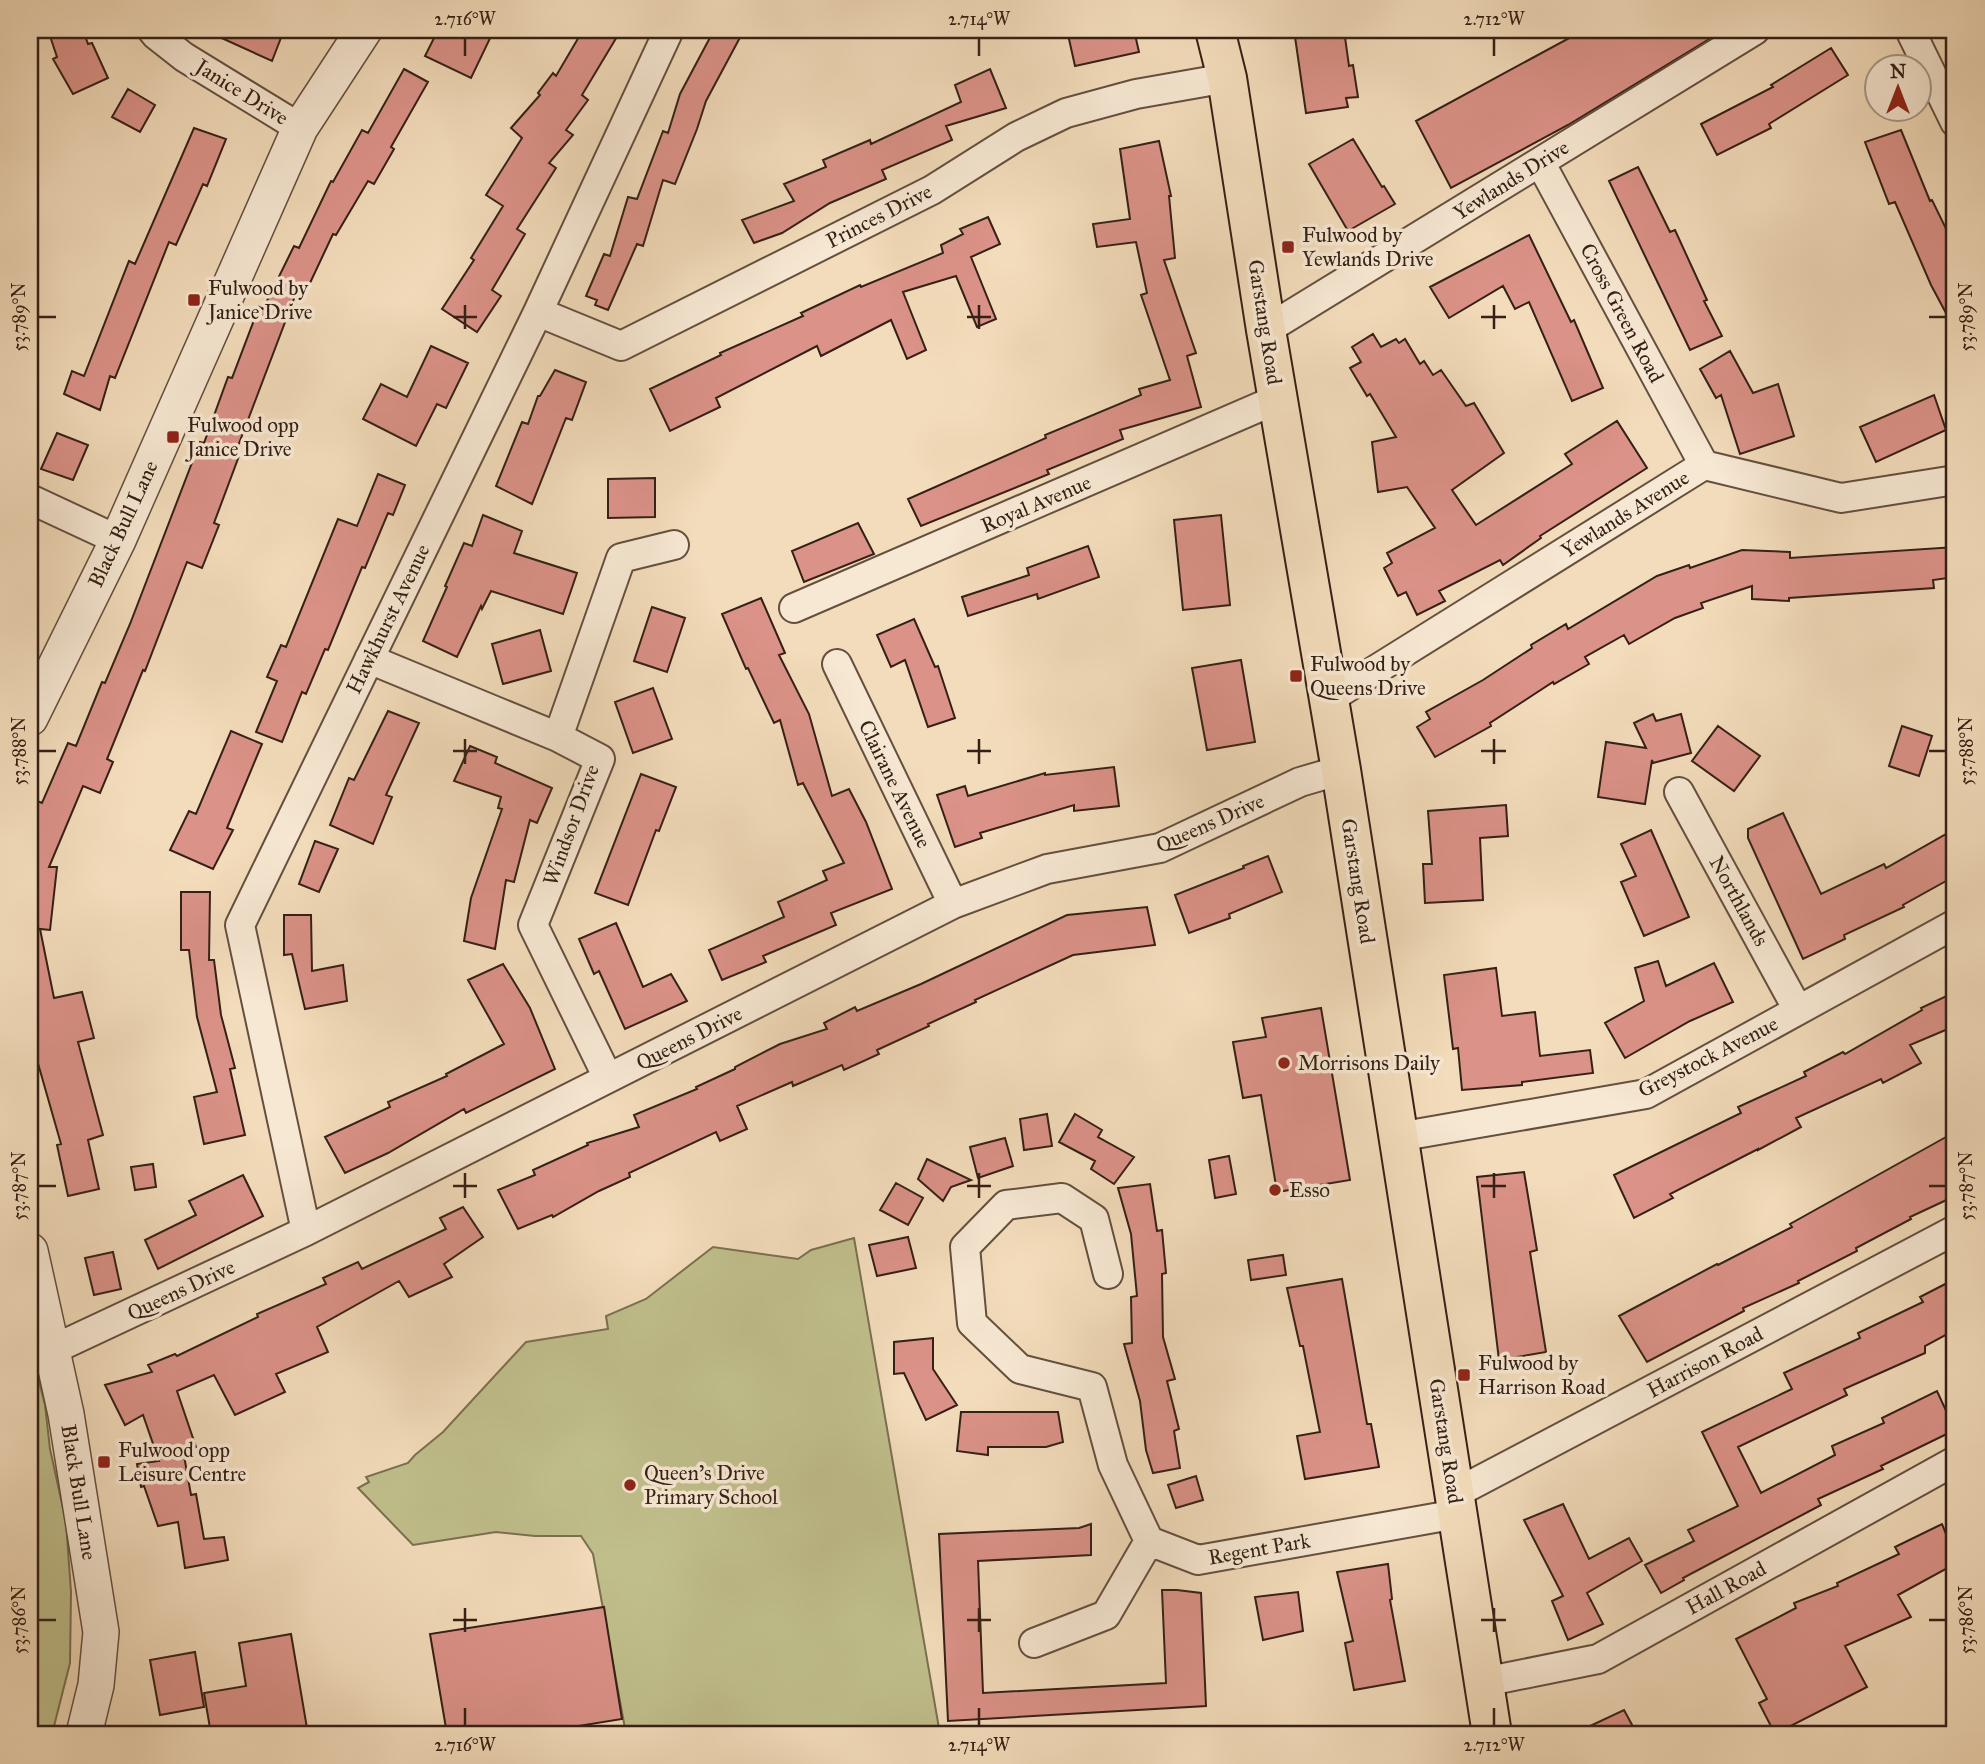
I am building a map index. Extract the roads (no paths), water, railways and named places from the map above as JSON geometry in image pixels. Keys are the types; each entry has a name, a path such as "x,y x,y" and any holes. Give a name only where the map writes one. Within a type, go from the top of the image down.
{"highway":[{"name":"Garstang Road","path":"1215,30 1227,78 1266,330 1341,770 1492,1734"}],"street":[{"name":"Janice Drive","path":"152,30 184,57 300,128"},
{"name":"Black Bull Lane","path":"30,718 118,540 300,128 364,30"},
{"name":"Hawkhurst Avenue","path":"306,1231 240,925 538,312 669,30"},
{"name":"Yewlands Drive","path":"1266,330 1755,30"},
{"path":"1910,30 1955,122"},
{"name":"Princes Drive","path":"538,312 621,346 932,190 1016,137 1066,113 1136,94 1227,78"},
{"name":"Cross Green Road","path":"1540,162 1703,465"},
{"name":"Royal Avenue","path":"794,608 1278,400"},
{"name":"Yewlands Avenue","path":"1329,699 1703,465 1841,498 1955,480"},
{"path":"30,499 118,540"},
{"path":"558,737 621,558 674,545"},
{"name":"Windsor Drive","path":"369,659 558,737 600,759 533,925 608,1078"},
{"name":"Clairane Avenue","path":"838,664 953,904"},
{"name":"Queens Drive","path":"52,1350 306,1231 953,904 1047,869 1160,848 1300,782 1341,770"},
{"name":"Northlands","path":"1679,792 1798,1010"},
{"name":"Greystock Avenue","path":"1398,1137 1646,1094 1955,924"},
{"path":"1034,1643 1106,1615 1149,1541 1113,1465 1092,1387 1020,1369 972,1323 965,1247 1006,1205 1062,1198 1094,1219 1108,1274"},
{"name":"Harrison Road","path":"1456,1504 1955,1230"},
{"name":"Black Bull Lane","path":"30,1251 66,1414 101,1632 96,1685 85,1734"},
{"name":"Hall Road","path":"1484,1682 1598,1659 1955,1461"},
{"name":"Regent Park","path":"1149,1541 1198,1560 1456,1504"}],"place":[{"name":"Fulwood by Yewlands Drive","path":"1288,247"},
{"name":"Fulwood by Janice Drive","path":"194,300"},
{"name":"Fulwood opp Janice Drive","path":"173,437"},
{"name":"Fulwood by Queens Drive","path":"1296,676"},
{"name":"Morrisons Daily","path":"1284,1063"},
{"name":"Esso","path":"1275,1190"},
{"name":"Fulwood by Harrison Road","path":"1464,1375"},
{"name":"Fulwood opp Leisure Centre","path":"104,1462"},
{"name":"Queen's Drive Primary School","path":"630,1485"}]}
